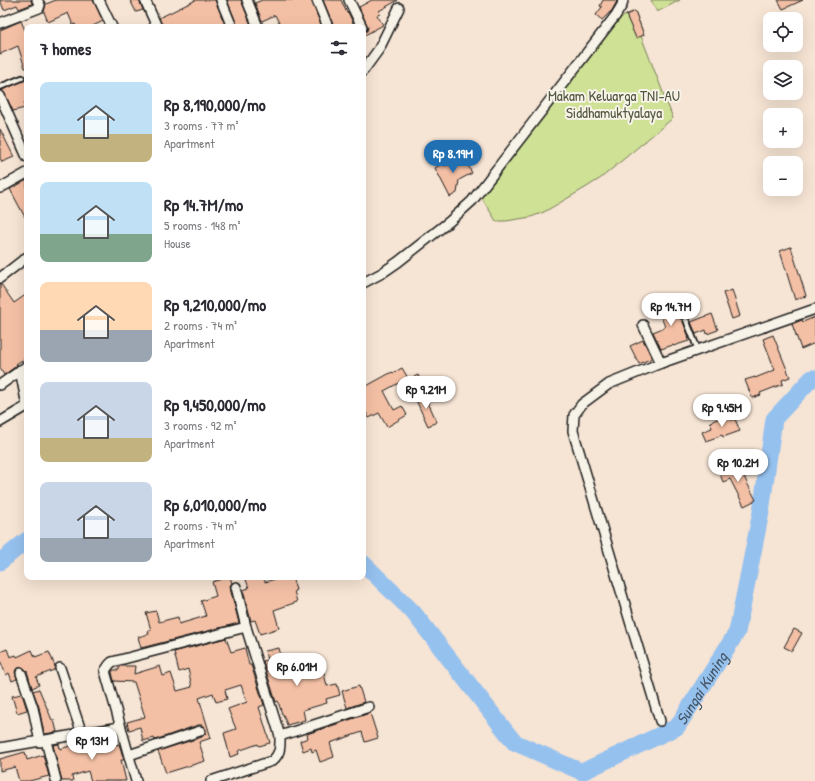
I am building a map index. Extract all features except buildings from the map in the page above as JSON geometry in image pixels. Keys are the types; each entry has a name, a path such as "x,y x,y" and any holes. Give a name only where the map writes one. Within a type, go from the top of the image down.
{"street":[{"path":"0,23 39,8 40,5 38,0"},
{"path":"99,0 111,24"},
{"path":"145,0 155,24"},
{"path":"221,0 231,24"},
{"path":"246,0 257,24"},
{"path":"317,0 327,24"},
{"path":"349,0 360,24"},
{"path":"366,281 398,262 450,221 472,201 616,15 623,0"},
{"path":"366,67 379,49 399,8"},
{"path":"0,96 3,113 14,128 24,151"},
{"path":"0,188 24,176"},
{"path":"0,278 24,259"},
{"path":"660,721 573,431 574,415 582,404 609,384 660,363 815,309"},
{"path":"643,325 660,363"},
{"path":"0,385 24,368"},
{"path":"0,422 24,408"},
{"path":"211,781 227,779 272,761 279,752 280,736 246,627 236,587"},
{"path":"136,781 106,671 109,665 112,662 246,627"},
{"path":"60,668 82,734"},
{"path":"21,673 56,780"},
{"path":"280,736 369,708"},
{"path":"0,748 120,726"},
{"path":"129,755 200,731"}],"lane":[{"path":"0,87 22,78"},
{"path":"686,317 698,350"}],"green space":[{"path":"651,0 680,0 657,12"},
{"name":"Makam Keluarga TNI-AU Siddhamuktyalaya","path":"635,11 644,35 641,36 673,118 601,178 544,212 531,217 496,221 481,197 618,19"}],"waterway":[{"name":"Sungai Kuning","path":"366,566 413,612 514,742 582,772 677,727 737,632 761,512 774,419 812,378 815,378"},
{"name":"Sungai Kuning","path":"0,562 24,542"}]}
